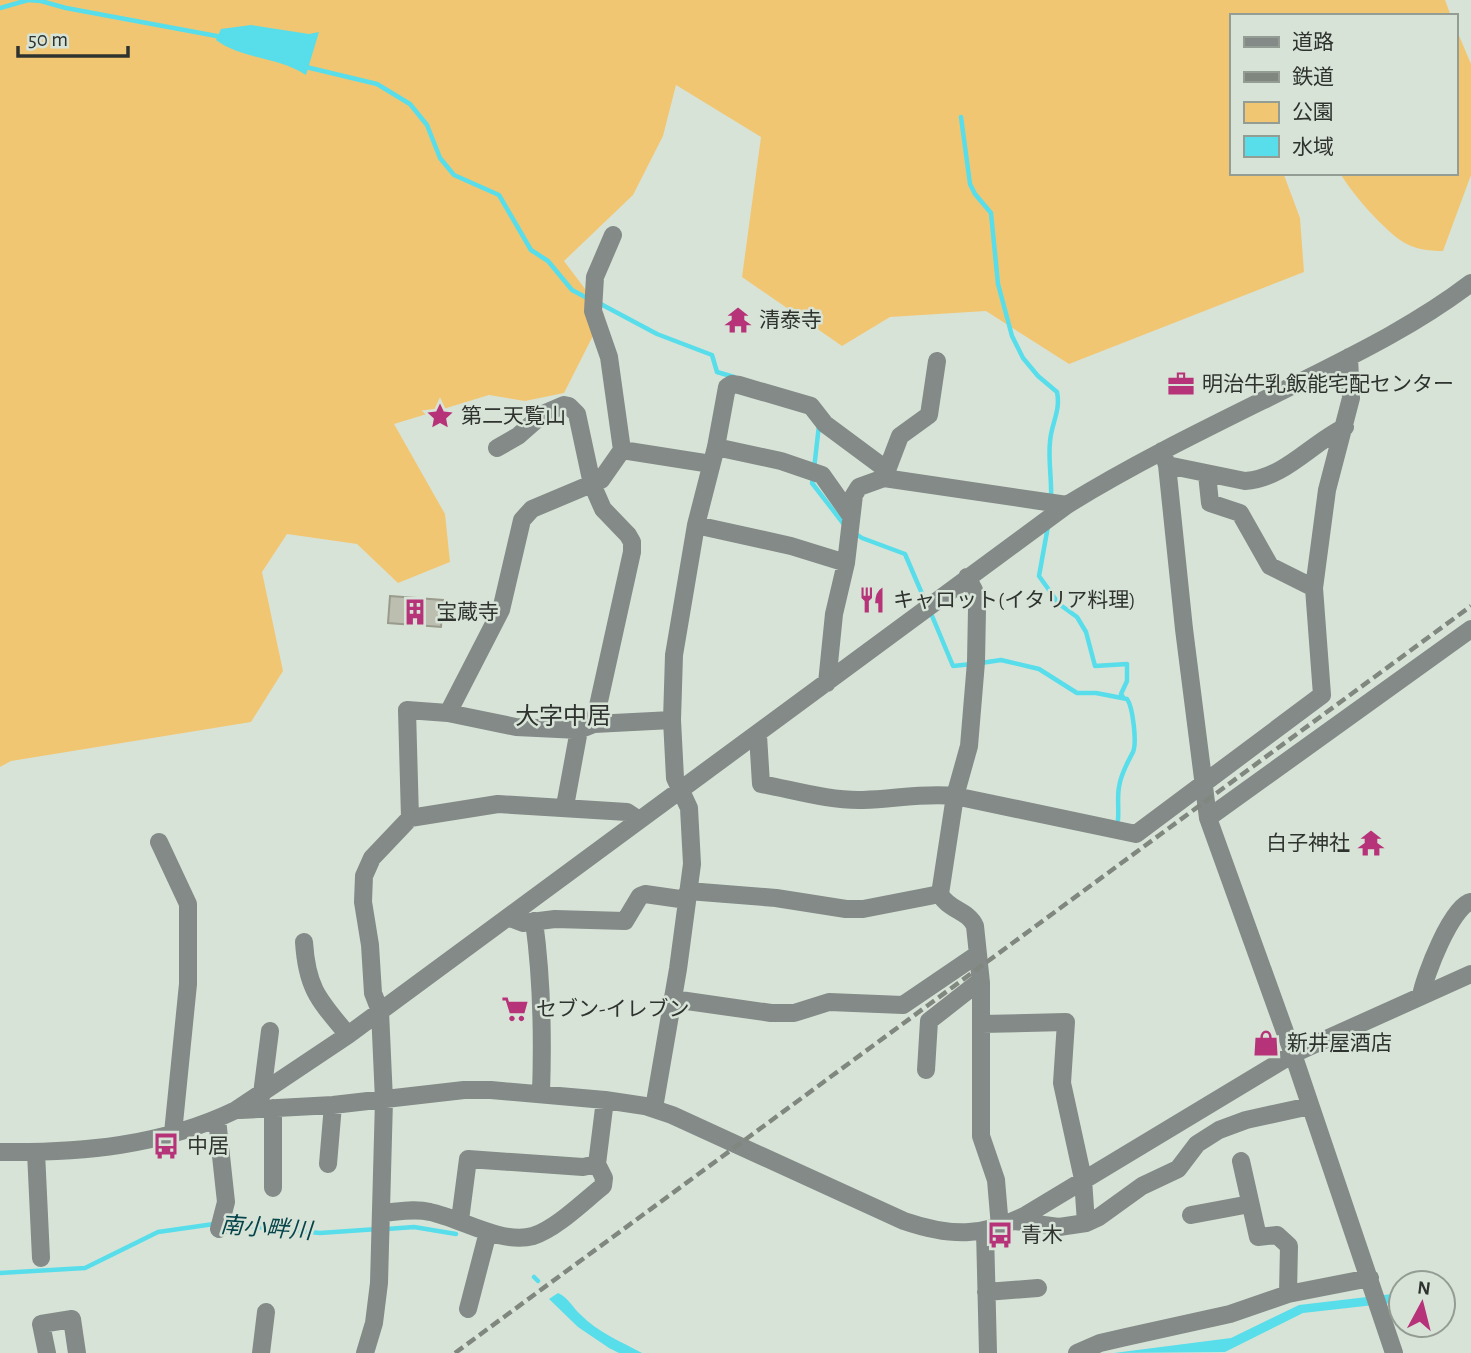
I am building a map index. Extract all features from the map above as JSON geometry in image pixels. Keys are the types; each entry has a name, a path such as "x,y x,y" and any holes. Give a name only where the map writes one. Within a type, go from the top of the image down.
{"street":[{"path":"448,713 501,610 522,520 532,509 592,484 606,474 622,450 609,357 593,311 595,277 613,236"},
{"path":"268,1101 380,1011 1068,505 1164,458 1424,316 1471,283"},
{"path":"758,735 761,784 829,797 862,800 926,794 955,796 1136,834 1322,695 1314,588 1327,491 1351,398 1349,357"},
{"path":"827,683 834,614 846,563 854,495 859,487 886,474 900,436 929,415 937,361"},
{"path":"654,1108 692,864 689,808 675,778 672,720 674,655 696,525 714,456 727,387 739,384 811,406 825,424 886,474 1068,505"},
{"path":"497,448 518,436 543,414 564,405 569,406 577,414 592,484 603,509 622,527 632,542 632,552 565,807"},
{"path":"1164,458 1207,474 1245,481 1257,480 1281,471 1327,435 1345,427"},
{"path":"622,450 781,461 822,475 851,516"},
{"path":"1164,458 1208,818 1293,1054 1394,1353"},
{"path":"1207,474 1210,503 1240,513 1270,566 1314,588"},
{"path":"696,525 791,546 846,563"},
{"path":"967,577 974,590 977,609 969,746 955,796 940,894 944,903 972,918 978,954 981,1136 996,1181 1000,1226 986,1292 988,1353"},
{"path":"1208,818 1470,631"},
{"path":"410,818 407,710 448,713 516,727 586,727 672,720"},
{"path":"365,1353 374,1323 379,1283 384,1100 380,1011 373,993 370,945 363,902 364,876 373,858 410,818 498,804 627,812 639,820"},
{"path":"159,842 188,904 188,984 173,1133"},
{"path":"508,917 523,923 555,919 625,921 640,896 645,894 776,898 854,909 940,894"},
{"path":"1421,996 1423,982 1456,913 1465,903 1471,902"},
{"path":"534,921 541,996 541,1093"},
{"path":"304,942 306,969 317,997 348,1035"},
{"path":"673,999 771,1013 794,1013 829,1002 903,1005 978,954"},
{"path":"1000,1226 1293,1054 1471,974"},
{"path":"926,1070 929,1021 980,981"},
{"path":"981,1024 1066,1022 1062,1083 1083,1179 1086,1223"},
{"path":"270,1031 268,1101 273,1188"},
{"path":"0,1152 83,1151 138,1143 268,1101 333,1105 464,1090 541,1093 654,1108 904,1221 945,1232 1000,1226 1059,1227 1086,1223 1099,1217 1142,1186 1178,1169 1197,1144 1219,1130 1246,1120 1310,1106"},
{"path":"381,1218 422,1210 460,1220 488,1232 530,1237 543,1231 603,1186 604,1178 597,1164 605,1100"},
{"path":"328,1164 333,1105"},
{"path":"217,1119 226,1187 221,1223"},
{"path":"36,1152 41,1258"},
{"path":"460,1220 468,1159 583,1167 597,1164"},
{"path":"1241,1161 1258,1237 1277,1235 1289,1246 1288,1294"},
{"path":"1191,1215 1250,1203"},
{"path":"468,1309 488,1232"},
{"path":"1077,1353 1113,1340 1230,1314 1288,1294 1371,1282"},
{"path":"986,1292 1038,1288"},
{"path":"261,1353 266,1312"},
{"path":"47,1353 41,1324 72,1319 77,1353"}],"green space":[{"path":"0,0 1445,0 1450,14 1230,14 1230,175 1284,175 1300,218 1304,272 1069,364 986,311 890,317 842,346 742,277 761,137 676,85 663,136 633,195 564,261 604,314 564,393 525,401 489,395 394,424 445,514 450,562 398,583 357,544 287,534 262,572 283,671 251,722 11,761 0,767"},
{"path":"1457,31 1471,64 1471,175 1443,251 1421,249 1400,240 1359,200 1341,175 1457,175"}],"water":[{"path":"251,25 309,34 319,32 306,75 284,65 237,51 216,40 221,29"},
{"path":"558,1293 594,1327 642,1353 619,1353 578,1327 549,1299"},
{"path":"1387,1295 1387,1304 1303,1313 1225,1352 1114,1353 1231,1338 1299,1305"}],"building":[{"name":"宝蔵寺","path":"390,596 443,600 441,627 388,623"}],"waterway":[{"path":"0,8 28,0 41,1 222,37"},
{"path":"306,67 377,84 410,104 427,125 440,158 454,175 499,195 531,250 548,261 572,290 589,299"},
{"path":"961,117 970,184 991,213 998,284 1012,336 1023,358 1038,376 1057,392 1058,405 1050,449 1051,499"},
{"path":"597,302 657,334 712,355 717,372 734,377"},
{"path":"814,469 819,425"},
{"path":"813,477 812,483 846,527"},
{"path":"1048,526 1039,576 1059,604 1077,617 1086,632 1095,666 1127,664 1127,681 1121,694 1123,697"},
{"path":"853,532 905,554 926,603"},
{"path":"930,611 953,666 972,664"},
{"path":"981,663 1001,660 1039,669 1077,693 1096,693 1127,699 1133,717 1134,747 1120,782 1118,820"},
{"name":"南小畔川","path":"0,1273 85,1268 158,1232 214,1224"},
{"name":"南小畔川","path":"226,1224 320,1233 378,1229"},
{"name":"南小畔川","path":"387,1229 414,1227 456,1234"},
{"name":"南小畔川","path":"534,1277 538,1281"}],"railway":[{"path":"455,1353 1471,606"}],"place":[{"name":"清泰寺","path":"738,320"},
{"name":"明治牛乳飯能宅配センター","path":"1181,384"},
{"name":"第二天覧山","path":"440,416"},
{"name":"キャロット(イタリア料理)","path":"872,600"},
{"name":"宝蔵寺","path":"415,612"},
{"name":"白子神社","path":"1371,843"},
{"name":"セブン-イレブン","path":"515,1009"},
{"name":"新井屋酒店","path":"1266,1043"},
{"name":"中居","path":"166,1146"},
{"name":"青木","path":"1000,1235"}],"district":[{"name":"大字中居","path":"563,717"}]}
